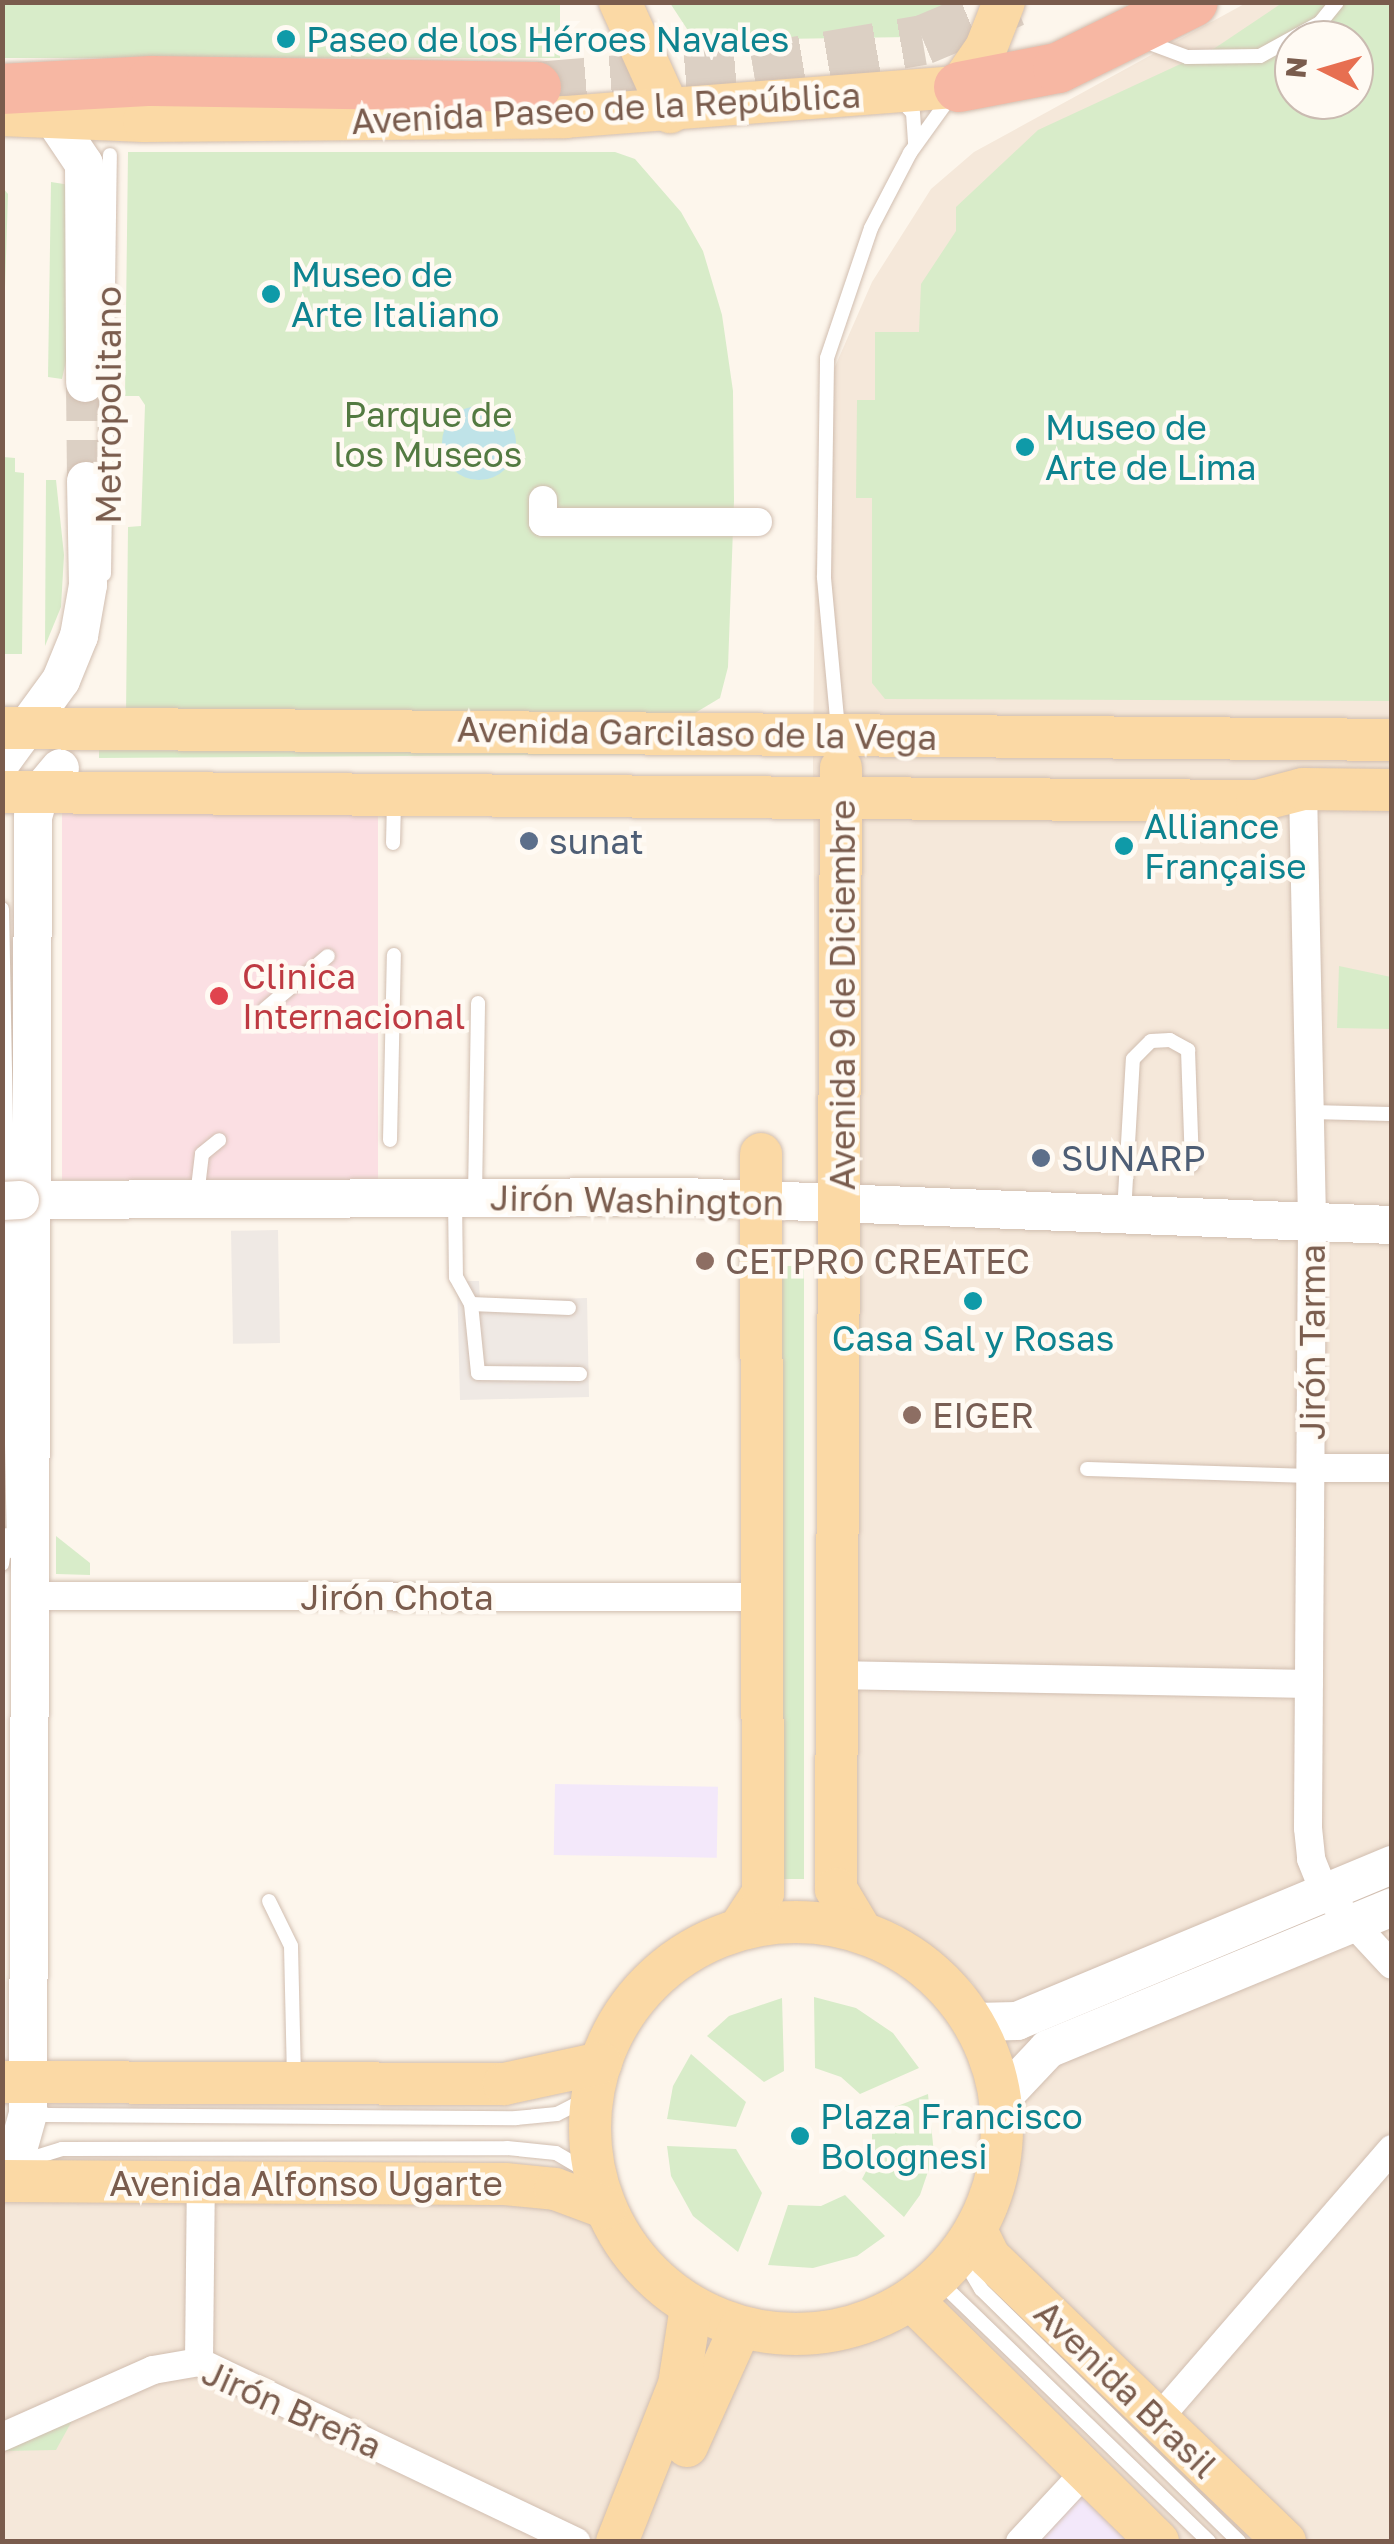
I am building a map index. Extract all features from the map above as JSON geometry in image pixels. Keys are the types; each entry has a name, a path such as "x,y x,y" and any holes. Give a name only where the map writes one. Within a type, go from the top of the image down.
{"highway":[{"name":"Avenida Paseo de la República","path":"959,86 1058,68 1132,36 1192,2"},
{"path":"3,109 152,81 536,87"}],"main road":[{"path":"620,2 670,112"},
{"path":"959,86 986,48 1004,2"},
{"name":"Avenida Paseo de la República","path":"3,109 53,118 324,122 670,112 959,86"},
{"name":"Avenida Garcilaso de la Vega","path":"28,770 394,795 840,767 1392,740"},
{"name":"Avenida Garcilaso de la Vega","path":"28,770 840,767"},
{"name":"Avenida Garcilaso de la Vega","path":"28,770 840,767 1258,775 1303,789 1392,790"},
{"name":"Avenida 9 de Diciembre","path":"840,767 842,1207 836,1890 861,1931"},
{"path":"740,1928 763,1893 760,1154"},
{"path":"801,1920 861,1931 925,1967 973,2022 1000,2100 999,2167 946,2266 829,2333 740,2328 691,2307 640,2264 600,2192 596,2079 625,2012 663,1969 740,1928 801,1920"},
{"path":"15,2119 294,2085 504,2084 596,2079"},
{"name":"Avenida Alfonso Ugarte","path":"15,2119 200,2182 528,2185 600,2192"},
{"name":"Avenida Brasil","path":"946,2266 989,2257 1285,2542"},
{"path":"946,2266 1085,2472 1158,2542"},
{"path":"617,2542 679,2385 691,2307"},
{"path":"648,2542 740,2328"}],"street":[{"path":"53,118 84,164 85,383"},
{"path":"15,2119 29,1596 18,1200 28,770 79,636 88,584 86,481"},
{"path":"543,500 543,522 758,522"},
{"name":"Jirón Tarma","path":"1303,789 1312,1223 1308,1828 1325,1893"},
{"name":"Jirón Washington","path":"18,1200 465,1195 762,1201 1124,1218 1194,1208 1312,1223 1392,1225"},
{"path":"1312,1472 1392,1468"},
{"name":"Jirón Chota","path":"29,1596 764,1597"},
{"path":"835,1676 1309,1684"},
{"path":"973,2022 1017,2021 1392,1865"},
{"path":"1325,1893 1392,1965"},
{"path":"1000,2100 1048,2050 1392,1907"},
{"path":"1158,2419 1392,2148"},
{"path":"199,2362 200,2182"},
{"name":"Jirón Breña","path":"2,2438 153,2370 199,2362 576,2542"},
{"path":"1020,2542 1085,2472"}],"lane":[{"path":"1132,36 1187,57 1260,56 1320,23 1338,2"},
{"name":"Avenida 9 de Diciembre","path":"840,767 824,577 827,358 843,295 914,146 959,86"},
{"path":"884,95 910,107 914,146"},
{"name":"Metropolitano","path":"90,654 107,549 110,155"},
{"path":"393,843 394,795"},
{"path":"2,908 9,1514 15,1565 15,2119"},
{"path":"390,1140 394,955"},
{"path":"266,1010 275,994 328,956"},
{"path":"478,1002 456,1277 471,1304 478,1372 580,1374"},
{"path":"1124,1218 1133,1059 1151,1041 1170,1040 1188,1050 1192,1165"},
{"path":"1310,1112 1392,1114"},
{"path":"197,1197 202,1154 219,1140"},
{"path":"471,1304 569,1308"},
{"path":"1087,1469 1312,1472"},
{"path":"2,1564 9,1514"},
{"path":"268,1901 291,1946 294,2085"},
{"name":"Avenida Alfonso Ugarte","path":"15,2119 516,2118 557,2114 596,2079"},
{"name":"Avenida Alfonso Ugarte","path":"15,2119 62,2149 507,2148 556,2153 600,2192"},
{"name":"Avenida Brasil","path":"946,2266 1209,2542"},
{"name":"Avenida Brasil","path":"946,2266 981,2289 1239,2542"}],"shaded area":[{"path":"1246,3 1391,3 1391,2541 3,2541 2,2166 574,2176 619,2257 658,2301 705,2329 760,2345 796,2346 856,2338 904,2321 989,2234 1014,2184 1018,2086 973,1983 899,1924 833,1901 817,1352 815,568 830,378 872,282 931,189 974,152"},
{"name":"Clinica Internacional","path":"62,810 378,810 378,1180 62,1180"},
{"path":"278,1230 280,1343 233,1344 231,1231"},
{"path":"457,1281 479,1281 480,1301 587,1298 589,1397 460,1400"},
{"path":"555,1784 718,1787 717,1858 554,1855"},
{"path":"1083,2496 1130,2542 1033,2542"}],"green space":[{"name":"Paseo de los Héroes Navales","path":"2,3 560,3 560,58 2,58"},
{"path":"670,3 949,3 928,33 911,37 713,40 689,32"},
{"path":"1282,3 1391,3 1391,701 885,699 872,683 872,498 856,498 857,400 875,400 875,332 919,332 921,284 956,231 956,207 1038,130 1215,48"},
{"name":"Parque de los Museos","path":"128,152 615,152 635,159 681,212 703,251 722,315 733,391 734,501 728,667 720,698 690,716 126,714 128,527 141,526 145,405 139,396 125,396"},
{"path":"51,182 70,185 69,348 62,379 48,377"},
{"path":"3,188 8,194 3,349"},
{"path":"3,457 15,458 15,472 24,473 22,654 3,654"},
{"path":"46,480 56,480 64,555 61,607 45,646"},
{"path":"99,750 720,754 99,758"},
{"path":"1339,966 1391,977 1391,1029 1337,1028"},
{"path":"778,1266 804,1266 804,1879 778,1879"},
{"path":"56,1536 90,1563 90,1575 56,1574"},
{"path":"814,1997 856,2008 893,2033 919,2068 860,2094 841,2077 815,2068"},
{"path":"782,1998 784,2071 764,2082 707,2036 729,2016"},
{"path":"691,2054 746,2102 736,2127 667,2119 673,2086"},
{"path":"928,2094 934,2154 920,2195 904,2217 862,2179 872,2160 872,2116"},
{"path":"667,2146 736,2149 762,2193 738,2252 693,2216 671,2176"},
{"path":"845,2195 885,2236 857,2256 813,2268 768,2265 788,2205 821,2206"},
{"path":"78,2410 56,2450 3,2451 3,2447"}],"water":[{"path":"479,406 505,417 516,443 505,469 479,480 453,469 442,443 453,417"}],"tunnel":[{"path":"536,87 753,69 923,40 1014,2"},
{"path":"85,383 86,481"}],"place":[{"name":"Paseo de los Héroes Navales","path":"286,39"},
{"name":"Museo de Arte Italiano","path":"271,294"},
{"name":"Museo de Arte de Lima","path":"1025,447"},
{"name":"sunat","path":"529,841"},
{"name":"Alliance Française","path":"1124,846"},
{"name":"Clinica Internacional","path":"219,996"},
{"name":"SUNARP","path":"1041,1158"},
{"name":"CETPRO CREATEC","path":"705,1261"},
{"name":"Casa Sal y Rosas","path":"973,1301"},
{"name":"EIGER","path":"912,1415"},
{"name":"Plaza Francisco Bolognesi","path":"800,2136"}]}
